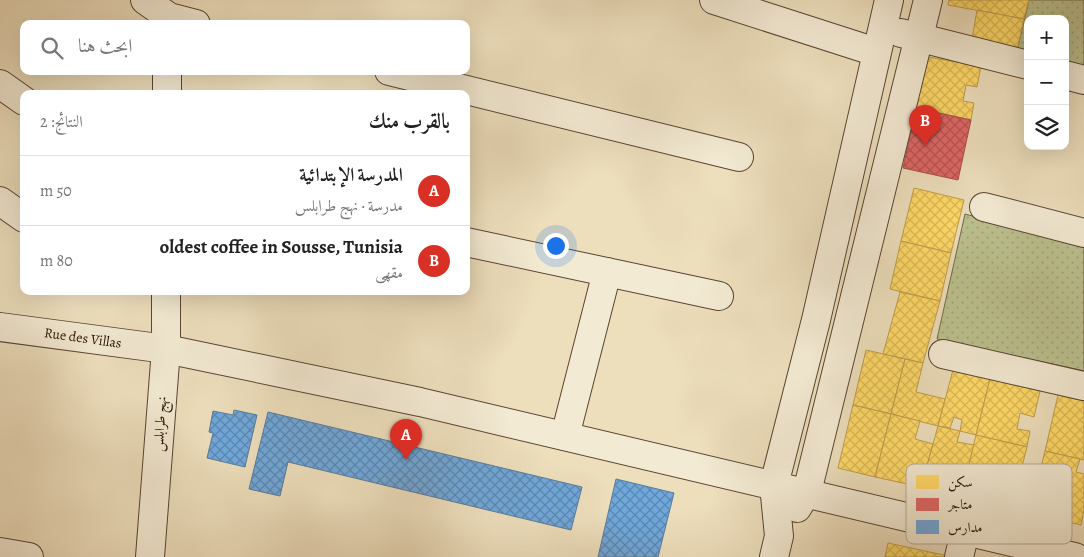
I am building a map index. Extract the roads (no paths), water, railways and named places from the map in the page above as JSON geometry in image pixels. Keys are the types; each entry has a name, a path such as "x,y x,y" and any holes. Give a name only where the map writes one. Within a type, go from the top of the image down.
{"street":[{"path":"145,0 170,14 186,20"},
{"path":"714,0 879,40 919,38 1024,65"},
{"path":"776,547 774,485 816,320 889,0"},
{"path":"776,547 808,492 928,0"},
{"path":"167,75 167,90"},
{"path":"405,75 466,90"},
{"path":"1069,76 1084,80"},
{"path":"0,84 20,99"},
{"path":"470,91 739,157"},
{"path":"0,201 20,215"},
{"path":"984,207 1084,232"},
{"path":"470,243 719,296"},
{"path":"566,436 607,272"},
{"name":"نهج طرابلس","path":"150,557 166,349 166,295"},
{"name":"Rue des Villas","path":"0,327 166,349 420,402 808,492 906,525"},
{"path":"944,354 1084,386"},
{"name":"Rue des Villas","path":"962,544 1076,557"},
{"path":"0,552 29,557"}],"place":[{"name":"oldest coffee in Sousse, Tunisia","path":"925,146"},
{"name":"المدرسة الإبتدائية","path":"406,460"}]}
